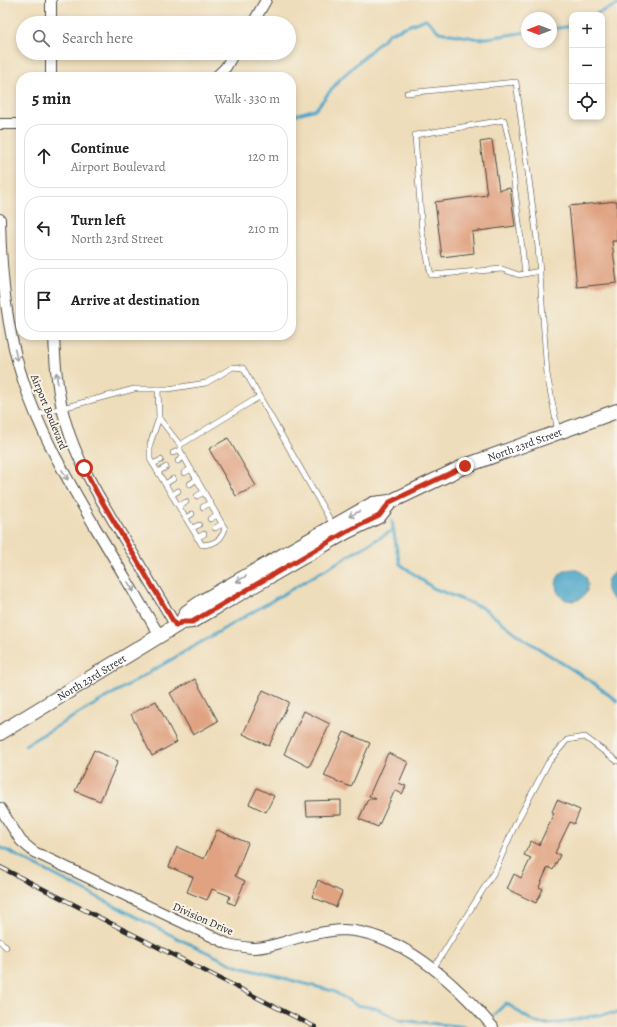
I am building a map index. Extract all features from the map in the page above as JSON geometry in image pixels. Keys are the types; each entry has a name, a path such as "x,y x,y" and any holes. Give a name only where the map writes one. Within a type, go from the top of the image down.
{"main road":[{"name":"North 23rd Street","path":"179,624 187,612 203,601 374,504 390,502 465,466 617,411"},
{"name":"North 23rd Street","path":"0,733 179,624 192,622 332,539 379,516 390,502"}],"street":[{"path":"51,0 51,16"},
{"path":"257,16 266,0"},
{"path":"51,60 51,72"},
{"path":"221,72 230,60"},
{"path":"0,124 16,124"},
{"name":"Airport Boulevard","path":"0,219 1,252 6,301 10,329 23,382 36,415 62,471 160,636"},
{"name":"Airport Boulevard","path":"54,340 56,375 62,407 74,445 97,493 179,624"},
{"name":"Division Drive","path":"0,808 15,833 34,852 220,941 242,947 254,948 270,946 309,934 338,930 372,935 385,940 405,950 433,969 464,996 493,1027"}],"lane":[{"path":"407,94 516,82 538,248 547,374 558,433"},
{"path":"525,273 509,140 504,120 415,135 422,232 431,275 502,269 519,275 540,271"},
{"path":"36,415 134,389 168,389 206,383 233,367 243,368 333,526"},
{"path":"158,389 159,418 150,444 150,459 202,545 212,544 223,536 225,529 184,457 180,447 159,418"},
{"path":"173,454 180,447 259,397"},
{"path":"178,461 184,457"},
{"path":"153,464 161,460"},
{"path":"158,472 166,467"},
{"path":"184,473 191,469"},
{"path":"165,484 173,479"},
{"path":"190,484 197,479"},
{"path":"172,495 178,491"},
{"path":"197,496 204,492"},
{"path":"179,506 186,502"},
{"path":"203,507 210,503"},
{"path":"186,518 192,514"},
{"path":"210,519 217,515"},
{"path":"215,528 222,524"},
{"path":"192,528 199,525"},
{"path":"197,538 204,534"},
{"path":"433,969 496,868 515,825 548,763 567,740 585,737 617,761"},
{"path":"0,941 6,947"}],"water":[{"path":"572,569 578,570 585,576 588,585 587,591 581,598 572,601 566,600 559,594 556,585 557,579 563,572"},
{"path":"617,571 617,602 609,595 606,586 609,578"}],"building":[{"path":"492,140 499,190 510,188 515,226 472,232 474,253 442,257 435,202 487,195 480,142"},
{"path":"617,201 617,241 612,241 617,283 577,287 569,206"},
{"path":"228,438 256,486 236,496 209,449"},
{"path":"195,679 218,721 193,735 170,693"},
{"path":"263,690 289,702 269,746 243,734"},
{"path":"156,701 177,742 152,756 131,714"},
{"path":"304,711 330,724 309,767 284,754"},
{"path":"344,732 370,743 351,787 324,776"},
{"path":"94,750 118,761 100,801 75,791"},
{"path":"388,753 408,762 399,783 406,786 402,794 395,790 378,827 359,819 368,799 376,799 369,796"},
{"path":"257,788 274,796 266,812 249,804"},
{"path":"341,800 341,815 307,816 306,801"},
{"path":"557,800 580,810 574,824 570,822 555,853 560,855 553,870 548,867 539,887 543,889 536,903 507,889 514,874 521,878 531,858 524,855 531,841 539,845 554,813 552,812"},
{"path":"217,830 248,843 235,876 245,881 235,905 228,902 230,896 212,889 207,900 187,892 193,877 169,867 177,847 204,859"},
{"path":"318,880 342,892 336,907 312,897"}],"waterway":[{"path":"600,12 617,5"},
{"path":"296,115 316,109 339,80 390,33 423,20 426,19 439,32 480,39 521,33"},
{"path":"557,28 569,26"},
{"path":"392,521 400,564 433,588 483,608 524,639 592,682 617,701"},
{"path":"25,745 393,530"},
{"path":"0,847 177,938 236,966 333,991 356,1005 376,1008 400,1020 466,1027"},
{"path":"494,1015 506,1003 535,1022 547,1024 617,1013"}],"railway":[{"path":"0,867 315,1027"}],"route":[{"path":"84,468 97,493 176,626 182,622 192,622 278,570 346,532 379,516 390,502 465,466"}]}
